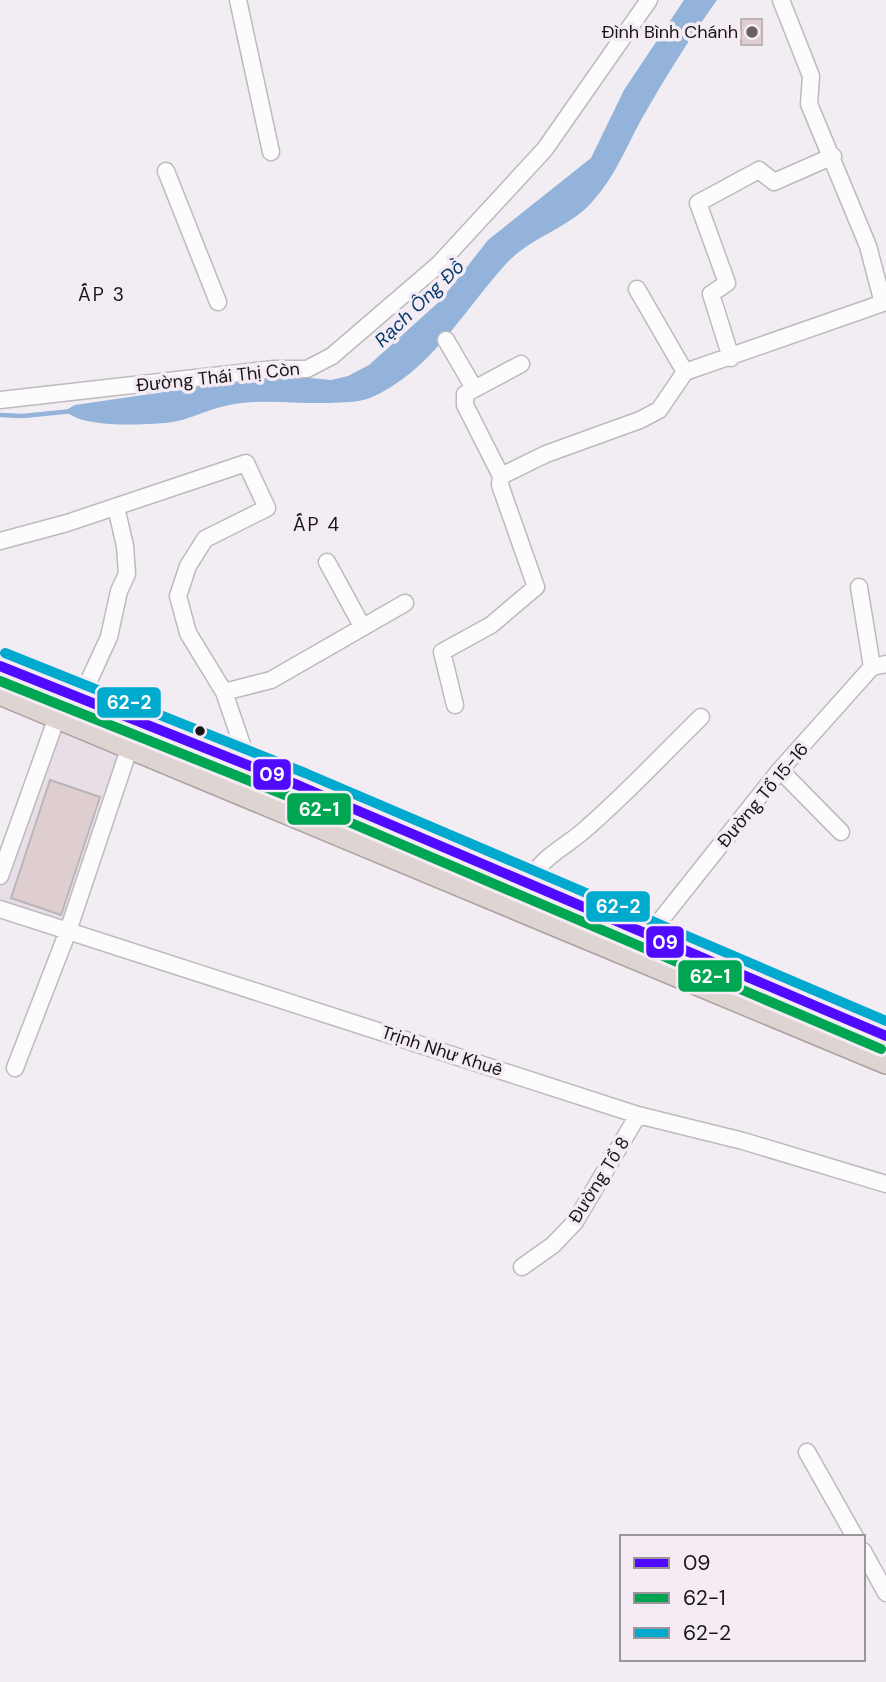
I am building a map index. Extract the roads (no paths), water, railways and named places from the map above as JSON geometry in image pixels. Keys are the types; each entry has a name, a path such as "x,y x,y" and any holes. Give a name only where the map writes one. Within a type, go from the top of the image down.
{"highway":[{"path":"0,666 80,701 250,768 886,1037"},
{"path":"0,693 886,1062"}],"street":[{"path":"238,0 271,152"},
{"name":"Đường Thái Thị Còn","path":"0,400 274,369 307,369 332,356 439,264 545,149 649,0"},
{"path":"501,476 546,454 640,420 659,410 685,372 883,303 868,246 833,156 809,104 811,76 780,0"},
{"path":"731,358 711,294 727,283 698,204 759,170 774,183 833,156"},
{"path":"166,171 218,302"},
{"path":"637,289 685,372"},
{"path":"446,340 474,388"},
{"path":"455,705 442,652 491,625 536,587 500,485 501,476 465,405 465,394 521,364"},
{"path":"0,541 116,507 246,463 267,508 205,539 188,566 178,596 188,633 224,692 250,768"},
{"path":"80,701 109,637 119,592 127,574 125,546 116,507"},
{"path":"327,562 362,626"},
{"path":"859,587 879,666"},
{"path":"224,692 271,680 405,603"},
{"name":"Đường Tổ 15-16","path":"648,936 780,771 879,666"},
{"path":"0,876 57,717"},
{"path":"527,884 535,868 550,853 588,828 701,717"},
{"path":"15,1068 68,931 129,749"},
{"path":"780,771 841,832"},
{"name":"Trịnh Như Khuê","path":"0,909 638,1115 743,1141 886,1184"},
{"name":"Đường Tổ 8","path":"522,1267 553,1245 575,1222 638,1115"},
{"path":"807,1452 854,1535"},
{"path":"865,1555 886,1593"}],"water":[{"path":"684,0 717,0 668,74 600,193 582,212 514,256 427,358 391,387 360,401 237,404 163,423 99,423 73,416 66,410 75,405 184,389 216,379 279,375 331,380 348,376 369,365 441,300 488,240 591,158 624,90"}],"waterway":[{"name":"Rạch Ông Đồ","path":"0,415 23,416 73,411"}],"place":[{"name":"Đình Bình Chánh","path":"752,32"}],"district":[{"name":"ẤP 3","path":"102,294"},
{"name":"ẤP 4","path":"317,524"}]}
